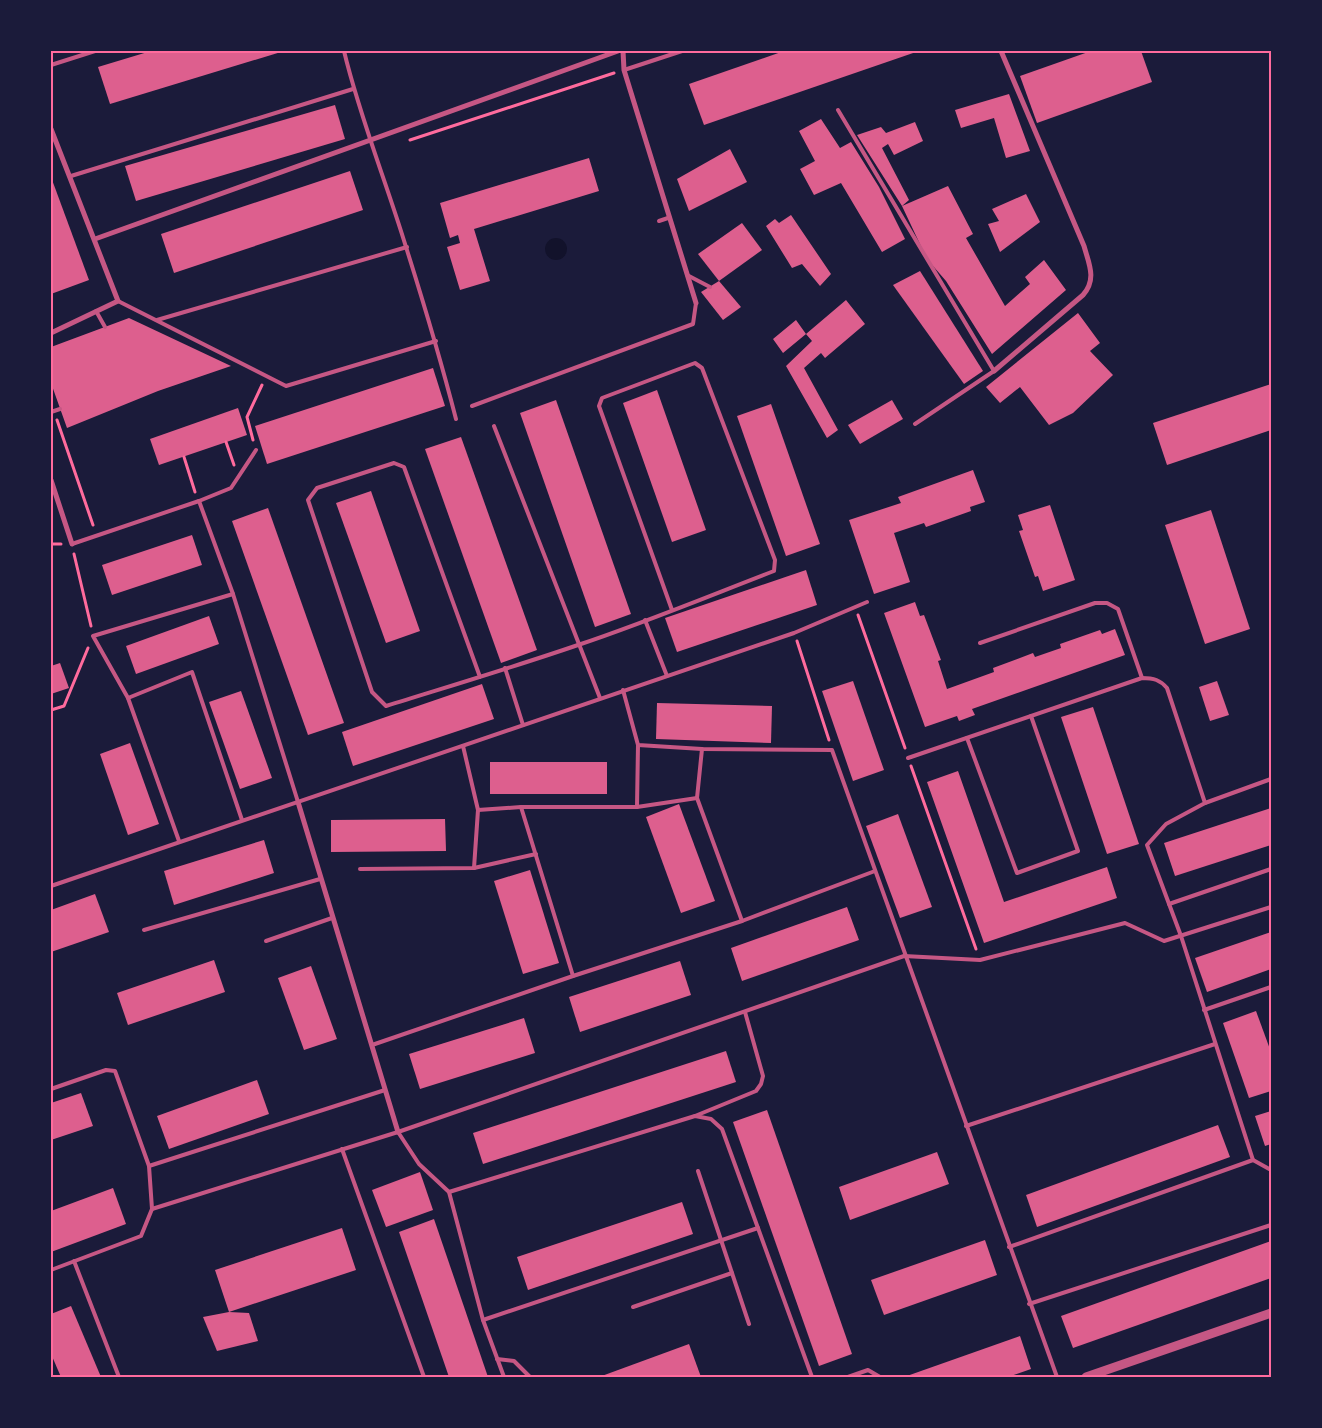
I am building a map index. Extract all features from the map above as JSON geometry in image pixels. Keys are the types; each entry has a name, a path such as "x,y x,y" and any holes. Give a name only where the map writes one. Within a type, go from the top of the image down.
{"street":[{"path":"95,239 618,51"},
{"path":"623,51 624,70 668,218 696,303"},
{"path":"994,371 1084,295 1089,288 1092,273 1084,246 1001,51"},
{"path":"51,129 71,176 118,301 51,333"},
{"path":"51,480 72,544"},
{"path":"298,802 398,1132"},
{"path":"1086,1377 1271,1313"}],"lane":[{"path":"51,65 95,51"},
{"path":"344,51 353,89 369,140 407,247 436,342 456,419"},
{"path":"624,70 682,51"},
{"path":"71,176 353,89"},
{"path":"838,110 994,371 916,424"},
{"path":"658,221 668,218"},
{"path":"157,320 407,247"},
{"path":"687,274 710,287"},
{"path":"118,301 286,386 436,342"},
{"path":"472,406 693,324 696,303"},
{"path":"96,311 105,327"},
{"path":"480,677 404,467 394,463 317,488 308,500 372,692 386,706 480,677 505,668 580,645 645,620 672,610 774,571 775,560 702,368 695,364 602,398 599,406 672,610"},
{"path":"53,411 60,409"},
{"path":"494,426 600,698"},
{"path":"72,544 199,502 231,488 256,450"},
{"path":"199,502 233,594 298,802"},
{"path":"179,841 128,698 93,636 233,594"},
{"path":"51,886 794,633 867,602"},
{"path":"980,643 1095,603 1107,603 1118,609 1142,678"},
{"path":"645,620 668,676"},
{"path":"505,668 523,725"},
{"path":"128,698 192,672 242,820"},
{"path":"908,758 1142,678 1157,679 1168,688 1205,803"},
{"path":"623,690 638,745 638,808"},
{"path":"967,738 1017,873 1078,851 1031,716"},
{"path":"638,745 702,749 832,750 904,956 1056,1377"},
{"path":"463,746 478,810 474,868"},
{"path":"702,749 697,798 742,921"},
{"path":"1271,780 1205,803 1166,824 1147,845 1181,936 1253,1160 1271,1170"},
{"path":"478,810 521,807 638,808 697,798"},
{"path":"521,807 573,976"},
{"path":"360,869 474,868 536,854"},
{"path":"1169,904 1271,869"},
{"path":"372,1045 573,976 742,921 875,871"},
{"path":"144,930 320,879"},
{"path":"152,1209 398,1132 904,956 980,960 1125,923 1164,942 1271,907"},
{"path":"266,942 332,918"},
{"path":"1204,1010 1270,988"},
{"path":"449,1192 695,1116 756,1090 761,1084 763,1076 745,1012"},
{"path":"966,1126 1215,1044"},
{"path":"51,1089 106,1070 114,1071 149,1166 152,1209 141,1236 51,1270"},
{"path":"149,1166 385,1090"},
{"path":"695,1116 710,1119 722,1129 812,1377"},
{"path":"398,1132 419,1164 449,1192 482,1320 504,1377"},
{"path":"342,1149 424,1377"},
{"path":"1009,1247 1253,1160"},
{"path":"698,1171 749,1324"},
{"path":"1029,1304 1271,1225"},
{"path":"482,1320 758,1228"},
{"path":"74,1261 119,1377"},
{"path":"633,1307 732,1273"},
{"path":"497,1358 514,1361 530,1377"},
{"path":"848,1377 868,1370 880,1377"}],"path":[{"path":"402,142 624,70"},
{"path":"256,450 247,417 266,376"},
{"path":"53,411 97,536"},
{"path":"226,442 238,477"},
{"path":"184,457 199,502"},
{"path":"51,710 64,706 93,636 72,544"},
{"path":"855,608 980,960"},
{"path":"794,633 832,750"}],"shaded area":[{"path":"556,238 564,241 567,249 564,257 556,260 548,257 545,249 548,241"}],"building":[{"path":"151,51 281,52 110,104 98,67"},
{"path":"784,51 916,52 704,125 689,84"},
{"path":"1091,51 1141,51 1152,82 1037,123 1020,76"},
{"path":"1009,94 1030,151 1006,158 994,118 961,128 955,110"},
{"path":"335,105 345,139 136,201 125,166"},
{"path":"821,119 840,148 851,142 879,187 905,239 882,252 841,183 814,195 800,169 815,161 799,131"},
{"path":"915,122 923,141 894,155 888,144 882,148 909,200 902,206 857,135 881,127 886,133"},
{"path":"730,149 747,182 689,211 677,179"},
{"path":"589,158 599,191 474,229 490,281 460,290 447,247 460,243 458,235 450,238 440,203"},
{"path":"350,171 363,210 174,273 161,234"},
{"path":"51,177 89,280 51,294"},
{"path":"948,186 973,234 966,238 1005,306 1030,284 1025,277 1044,260 1066,290 992,354 946,281 927,259 902,206"},
{"path":"1026,194 1040,222 1000,252 988,224 999,221 992,209"},
{"path":"791,215 831,274 820,286 802,264 792,268 766,226 775,219 779,223"},
{"path":"742,223 762,250 719,281 698,254"},
{"path":"920,271 983,371 964,384 893,285"},
{"path":"719,281 741,307 723,320 701,292"},
{"path":"846,300 865,324 825,358 821,353 804,368 838,430 827,438 786,366 812,341 806,334"},
{"path":"1078,313 1100,343 1090,351 1113,375 1073,413 1049,425 1020,387 1000,403 986,387"},
{"path":"129,318 231,366 158,391 67,428 51,383 51,347"},
{"path":"796,320 806,334 783,353 773,339"},
{"path":"433,368 445,406 267,464 255,426"},
{"path":"1271,384 1271,430 1167,465 1153,423"},
{"path":"657,390 706,530 672,542 623,403"},
{"path":"556,400 631,614 595,627 520,413"},
{"path":"892,400 903,419 860,444 848,425"},
{"path":"771,404 820,544 786,556 737,416"},
{"path":"238,408 247,435 159,465 150,439"},
{"path":"461,437 537,650 501,663 425,449"},
{"path":"973,470 985,502 970,507 971,511 926,527 924,523 894,533 910,582 874,594 849,520 901,503 898,497"},
{"path":"371,491 420,631 386,643 336,503"},
{"path":"1050,505 1075,580 1043,591 1038,576 1035,577 1019,531 1023,530 1018,515"},
{"path":"268,508 344,723 308,735 232,521"},
{"path":"1211,510 1250,629 1205,644 1165,525"},
{"path":"192,535 202,565 112,595 102,565"},
{"path":"806,570 817,605 677,652 665,618"},
{"path":"915,602 920,616 924,615 941,660 938,661 947,689 994,672 993,668 1033,653 1035,657 1061,648 1060,644 1100,630 1102,634 1115,629 1125,655 972,709 975,715 959,721 957,716 925,727 884,613"},
{"path":"209,616 219,644 136,674 126,646"},
{"path":"60,663 69,688 51,694 51,666"},
{"path":"853,681 884,770 853,781 822,691"},
{"path":"1217,681 1229,715 1210,721 1199,687"},
{"path":"482,684 494,719 353,766 342,732"},
{"path":"241,691 272,778 240,789 209,702"},
{"path":"657,703 772,706 771,743 656,739"},
{"path":"1093,707 1139,844 1107,854 1061,717"},
{"path":"130,743 159,824 128,835 100,754"},
{"path":"490,762 607,762 607,794 490,794"},
{"path":"958,771 1004,902 1107,867 1117,898 984,943 927,782"},
{"path":"679,804 715,901 681,913 646,817"},
{"path":"1271,808 1271,845 1175,876 1164,843"},
{"path":"898,814 932,907 900,918 866,826"},
{"path":"445,819 446,851 331,852 331,820"},
{"path":"264,840 274,873 174,905 164,871"},
{"path":"530,870 559,963 523,974 494,881"},
{"path":"95,894 109,932 51,952 51,910"},
{"path":"847,907 859,940 742,981 731,948"},
{"path":"1271,932 1271,969 1207,992 1195,958"},
{"path":"214,960 225,992 128,1025 117,993"},
{"path":"680,961 691,995 580,1032 569,997"},
{"path":"311,966 337,1039 304,1050 278,978"},
{"path":"1256,1011 1271,1052 1271,1091 1249,1098 1223,1023"},
{"path":"524,1018 535,1053 420,1089 409,1054"},
{"path":"726,1051 736,1082 483,1164 473,1133"},
{"path":"257,1080 269,1114 169,1149 157,1116"},
{"path":"81,1093 93,1126 51,1140 51,1103"},
{"path":"767,1110 852,1354 819,1366 733,1122"},
{"path":"1271,1111 1271,1144 1265,1146 1255,1116"},
{"path":"1218,1125 1230,1157 1037,1227 1026,1195"},
{"path":"937,1152 949,1184 850,1220 839,1187"},
{"path":"420,1172 433,1210 386,1227 372,1190"},
{"path":"113,1188 126,1224 51,1252 51,1211"},
{"path":"682,1202 693,1234 528,1290 517,1257"},
{"path":"434,1219 488,1377 449,1377 399,1232"},
{"path":"342,1228 356,1270 229,1312 215,1270"},
{"path":"985,1240 997,1275 884,1315 871,1280"},
{"path":"1271,1241 1271,1278 1073,1348 1061,1316"},
{"path":"71,1306 101,1377 61,1377 51,1354 51,1314"},
{"path":"229,1312 249,1313 258,1341 217,1351 203,1317"},
{"path":"1020,1336 1031,1369 1008,1377 904,1377"},
{"path":"689,1344 701,1377 599,1377"}]}
